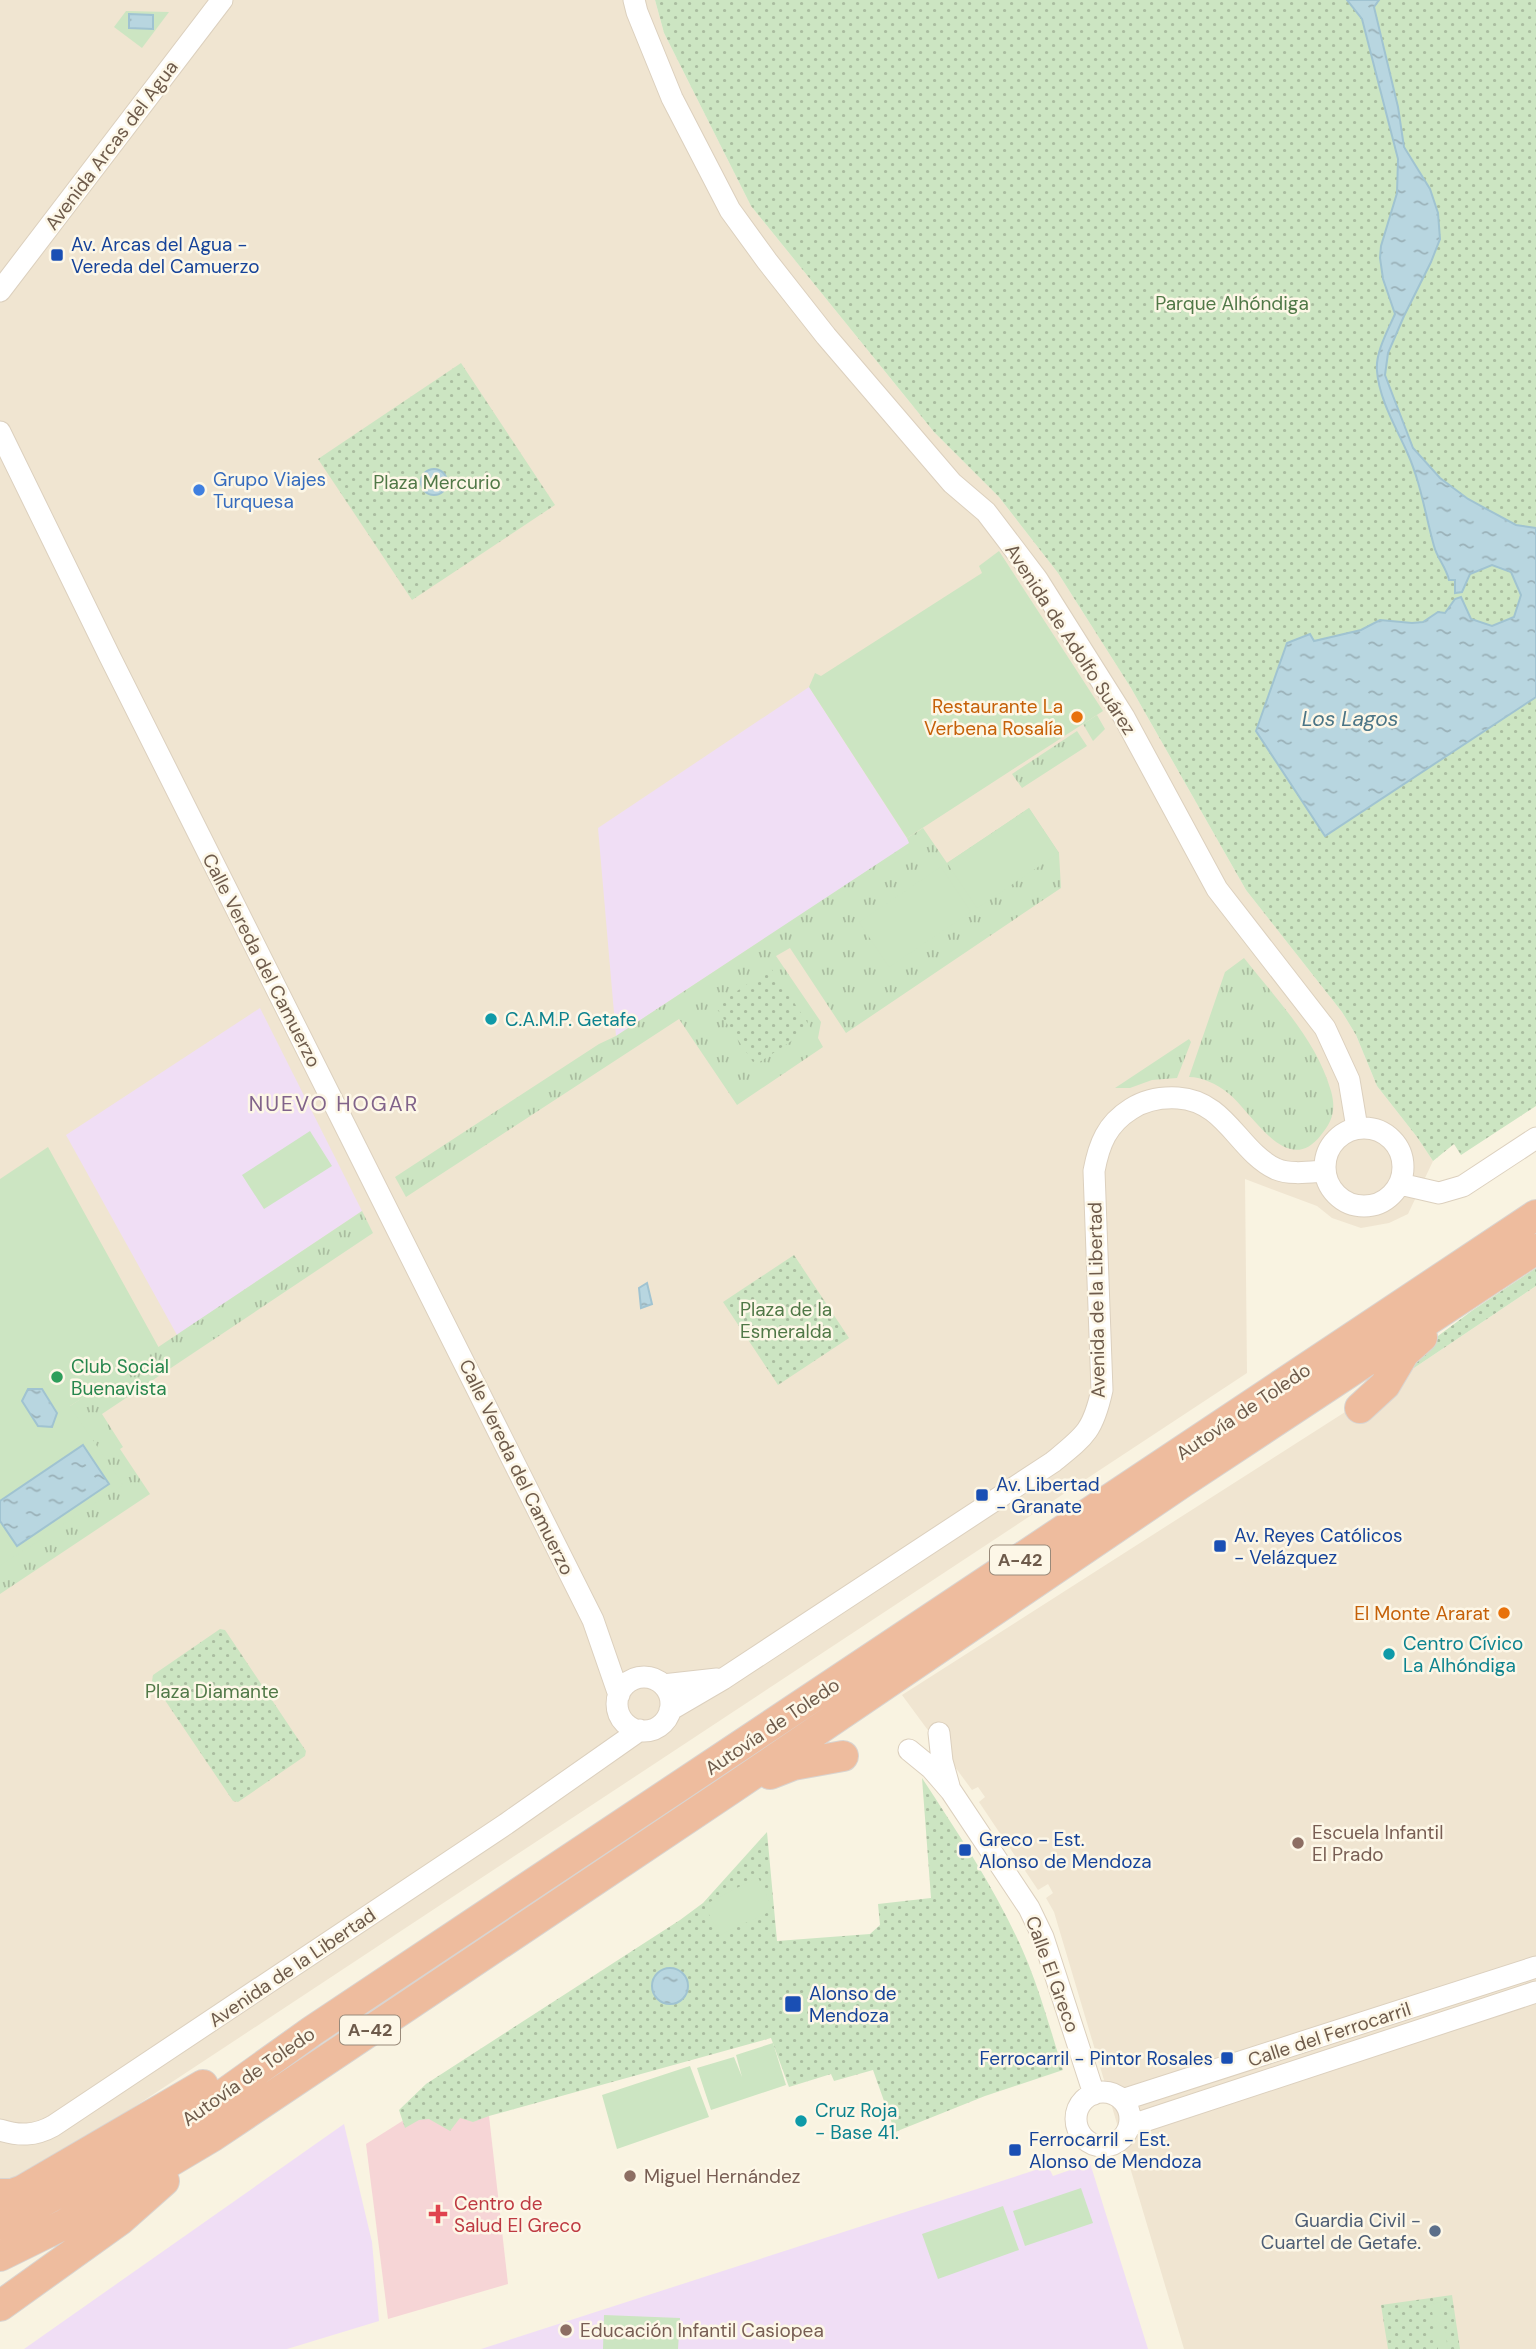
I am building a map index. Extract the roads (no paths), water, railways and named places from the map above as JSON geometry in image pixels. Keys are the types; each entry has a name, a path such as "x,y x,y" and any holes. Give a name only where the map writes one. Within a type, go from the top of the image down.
{"highway":[{"name":"Autovía de Toledo","path":"0,2224 108,2167 196,2114 312,2031 1536,1215"},
{"name":"Autovía de Toledo","path":"0,2256 65,2224 213,2136 1183,1482 1536,1249"},
{"path":"1383,1292 1451,1270"},
{"path":"1360,1408 1385,1385 1404,1353 1466,1297"},
{"path":"1202,1439 1260,1383"},
{"path":"1183,1482 1220,1470 1268,1444"},
{"path":"730,1789 793,1765 843,1756"},
{"path":"0,2194 23,2190 262,2049 312,2031"},
{"path":"0,2306 120,2220 213,2136"}],"street":[{"name":"Avenida Arcas del Agua","path":"0,291 222,0"},
{"name":"Avenida de Adolfo Suárez","path":"634,0 672,98 730,211 859,376 952,483 985,512 1037,579 1124,717 1217,889 1325,1028 1349,1080 1357,1128"},
{"name":"Calle Vereda del Camuerzo","path":"1,436 597,1629 619,1704"},
{"name":"Avenida de la Libertad","path":"670,1710 723,1679 1053,1462 1083,1438 1096,1414 1102,1390 1094,1171 1103,1136 1119,1116 1141,1103 1166,1097 1190,1099 1215,1111 1258,1156 1277,1170 1325,1171"},
{"path":"1357,1128 1375,1129 1385,1134 1395,1143 1401,1154 1404,1167 1400,1184 1391,1196 1378,1205 1353,1206 1334,1193 1328,1183 1325,1171 1331,1146 1346,1132 1357,1128"},
{"path":"1400,1184 1438,1193 1462,1186 1536,1138"},
{"name":"Calle Vereda del Camuerzo","path":"597,1629 617,1654 641,1677"},
{"path":"641,1677 653,1678 663,1685 671,1701 664,1722 647,1730 630,1726 619,1704 630,1681 641,1677"},
{"path":"663,1685 723,1679"},
{"name":"Avenida de la Libertad","path":"575,1776 609,1737 619,1704"},
{"name":"Avenida de la Libertad","path":"0,2130 19,2135 41,2133 53,2126 640,1730"},
{"path":"939,1733 945,1774 951,1791"},
{"path":"909,1750 931,1768 951,1791"},
{"name":"Calle El Greco","path":"951,1791 1040,1927 1094,2094"},
{"name":"Calle del Ferrocarril","path":"1122,2100 1536,1967"},
{"name":"Calle del Ferrocarril","path":"1129,2126 1536,1992"},
{"path":"1106,2092 1122,2100 1130,2116 1129,2126 1123,2137 1112,2144 1097,2145 1089,2142 1078,2128 1076,2119 1082,2102 1094,2094 1106,2092"}],"water":[{"name":"Los Lagos","path":"1347,0 1379,0 1374,7 1398,107 1404,147 1430,189 1438,213 1440,239 1388,353 1385,375 1413,448 1440,478 1468,499 1516,525 1536,528 1536,697 1325,836 1256,731 1287,643 1310,634 1314,641 1361,630 1380,620 1423,622 1438,612 1445,613 1455,599 1461,597 1471,619 1492,626 1514,617 1521,595 1511,572 1492,565 1470,574 1462,592 1455,593 1455,580 1449,580 1435,550 1416,475 1381,392 1377,371 1378,357 1395,314 1383,279 1380,258 1397,193 1398,159 1362,19"},
{"path":"129,14 153,15 153,29 129,28"},
{"path":"434,469 444,472 447,482 444,492 434,495 424,492 421,482 424,472"},
{"path":"647,1283 652,1304 641,1308 639,1288"},
{"path":"28,1389 42,1389 57,1413 52,1427 38,1426 22,1401"},
{"path":"83,1445 109,1484 17,1546 0,1521 0,1501"},
{"path":"670,1968 683,1973 688,1986 683,1999 670,2004 657,1999 652,1986 657,1973"}],"place":[{"name":"Av. Arcas del Agua - Vereda del Camuerzo","path":"57,255"},
{"name":"Grupo Viajes Turquesa","path":"199,490"},
{"name":"Restaurante La Verbena Rosalía","path":"1077,717"},
{"name":"C.A.M.P. Getafe","path":"491,1019"},
{"name":"Club Social Buenavista","path":"57,1377"},
{"name":"Av. Libertad - Granate","path":"982,1495"},
{"name":"Av. Reyes Católicos - Velázquez","path":"1220,1546"},
{"name":"El Monte Ararat","path":"1504,1613"},
{"name":"Centro Cívico La Alhóndiga","path":"1389,1654"},
{"name":"Escuela Infantil El Prado","path":"1298,1843"},
{"name":"Greco - Est. Alonso de Mendoza","path":"965,1850"},
{"name":"Alonso de Mendoza","path":"793,2004"},
{"name":"Ferrocarril - Pintor Rosales","path":"1227,2058"},
{"name":"Cruz Roja - Base 41.","path":"801,2121"},
{"name":"Ferrocarril - Est. Alonso de Mendoza","path":"1015,2150"},
{"name":"Miguel Hernández","path":"630,2176"},
{"name":"Centro de Salud El Greco","path":"438,2214"},
{"name":"Guardia Civil - Cuartel de Getafe.","path":"1435,2231"},
{"name":"Educación Infantil Casiopea","path":"566,2330"}],"district":[{"name":"NUEVO HOGAR","path":"334,1104"}],"park label":[{"name":"Parque Alhóndiga","path":"1232,303"},
{"name":"Plaza Mercurio","path":"437,482"},
{"name":"Plaza de la Esmeralda","path":"786,1320"},
{"name":"Plaza Diamante","path":"212,1691"}]}
